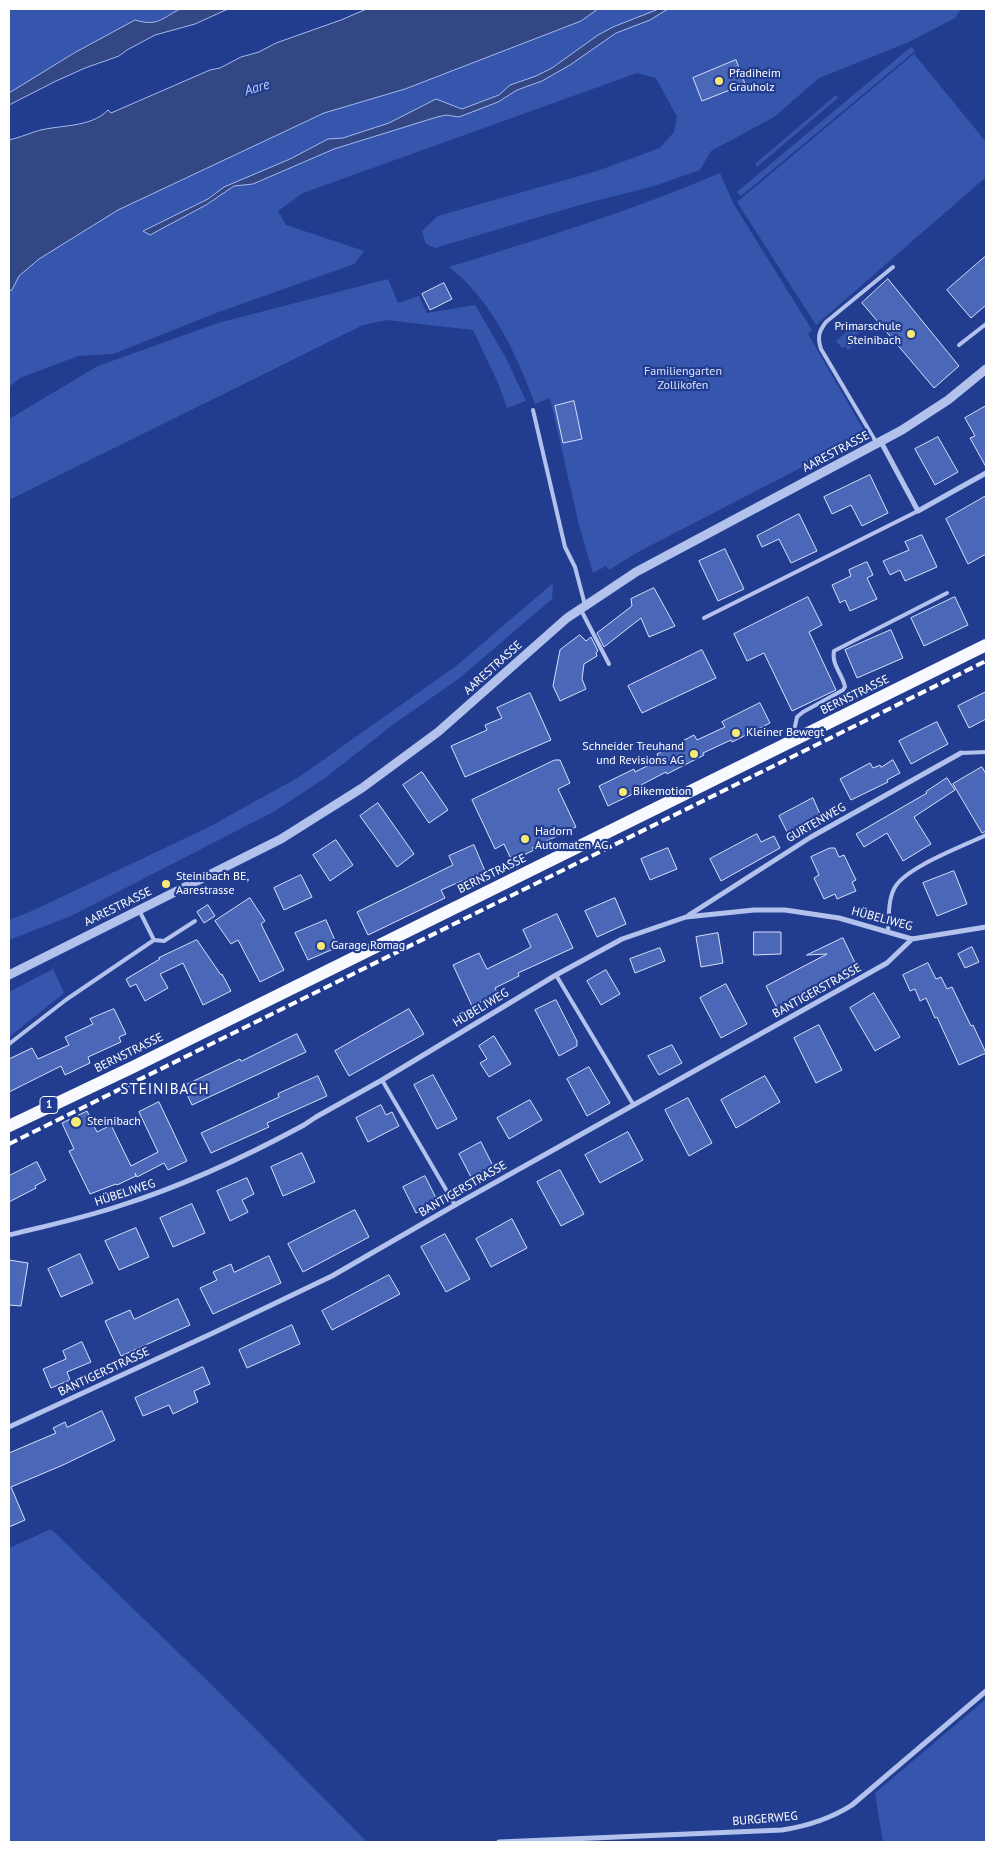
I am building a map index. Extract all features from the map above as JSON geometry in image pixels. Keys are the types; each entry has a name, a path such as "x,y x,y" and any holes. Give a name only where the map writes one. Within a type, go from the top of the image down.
{"main road":[{"name":"BERNSTRASSE","path":"9,1126 133,1067 986,645"}],"street":[{"name":"AARESTRASSE","path":"9,975 281,839 362,788 438,732 583,606 636,572 879,443 948,400 986,369"},
{"path":"879,443 918,511 986,473"},
{"name":"GURTENWEG","path":"686,917 811,837 961,754"},
{"name":"HÜBELIWEG","path":"9,1235 119,1206 163,1191 208,1172 283,1136 382,1080 556,975 622,939 686,917 754,910 785,910 839,918 912,938 986,927"},
{"name":"BANTIGERSTRASSE","path":"9,1427 308,1289 887,962 912,938"},
{"name":"BURGERWEG","path":"499,1842 782,1830 811,1825 839,1814 852,1805 986,1691"}],"lane":[{"path":"879,443 821,349 818,338 826,322 893,267"},
{"path":"959,345 986,324"},
{"path":"532,410 537,423 566,547 575,567 583,606 609,664"},
{"path":"704,618 918,511"},
{"path":"792,741 798,717 803,712 845,688 835,663 834,651 946,593"},
{"path":"961,754 986,752"},
{"path":"888,931 891,896 899,880 915,869 986,835"},
{"path":"139,910 154,940"},
{"path":"9,1044 67,999 154,940 164,941 194,921"},
{"path":"556,975 633,1104"},
{"path":"382,1080 455,1205"}],"green space":[{"path":"9,9 180,9 155,22 135,20 74,53 9,93"},
{"path":"598,9 961,9 955,18 909,42 819,78 774,117 711,151 700,170 654,186 583,204 435,248 426,244 422,231 438,216 597,171 660,148 674,132 677,117 656,78 637,73 303,193 278,211 286,225 364,251 354,264 216,313 113,354 78,356 20,378 9,387 9,291 12,290 19,276 39,259 118,210 324,113 405,89 581,21"},
{"path":"911,47 915,51 741,196 737,192"},
{"path":"914,54 986,142 986,177 816,325 737,202"},
{"path":"836,95 838,98 757,167 755,164"},
{"name":"Familiengarten Zollikofen","path":"720,173 733,203 812,330 808,334 866,434 640,551 609,570 606,566 593,573 579,525 550,398 535,404 511,348 490,312 478,295 449,267 620,212"},
{"path":"388,279 398,303 419,296 427,313 475,305 506,358 526,401 507,408 499,385 473,330 387,320 363,325 9,500 9,419 98,366 218,323"},
{"path":"853,326 859,333 854,337 858,342 848,350 845,346 842,348 836,341"},
{"path":"553,583 552,599 457,680 395,723 325,778 275,811 71,916 9,940 9,920 209,827 299,777 456,666"},
{"path":"53,969 64,993 9,1037 9,992"},
{"path":"51,1529 219,1692 367,1842 9,1842 9,1548"},
{"path":"986,1699 986,1842 883,1842 875,1793"}],"water":[{"path":"180,9 228,9 195,24 155,35 119,56 85,68 9,105 9,93 74,53 135,20 155,22"},
{"name":"Aare","path":"367,9 598,9 581,21 405,89 324,113 118,210 39,259 19,276 12,290 9,291 9,140 43,130 92,120 108,110 111,113 210,70 220,68 241,57 259,52 276,43"},
{"path":"659,9 668,9 650,20 616,33 570,65 542,81 517,90 498,102 459,117 446,115 437,117 334,149 253,184 234,186 206,205 150,235 143,231 208,199 224,187 290,159 328,139 343,138 389,123 436,99 462,109 499,95 510,85 552,68 598,35"}],"building":[{"name":"Pfadiheim Grauholz","path":"736,60 745,84 702,101 693,78"},
{"path":"986,256 986,305 971,318 947,290"},
{"name":"Primarschule Steinibach","path":"888,279 959,366 934,388 862,303"},
{"path":"444,283 452,299 430,310 422,294"},
{"path":"574,401 582,439 563,443 555,406"},
{"path":"986,406 986,467 970,438 975,436 965,418"},
{"path":"938,437 958,472 935,485 915,449"},
{"path":"870,475 888,513 862,526 851,505 832,514 824,497"},
{"path":"986,496 986,554 968,564 946,519"},
{"path":"799,514 817,551 791,563 779,539 762,547 757,536"},
{"path":"922,535 937,567 905,581 900,570 890,575 883,561 909,550 905,542"},
{"path":"725,549 744,589 718,601 699,561"},
{"path":"867,562 873,575 867,578 877,599 850,611 845,600 840,603 832,585 851,576 849,570"},
{"path":"654,588 675,626 649,637 641,618 604,647 597,633 632,606 631,599"},
{"path":"808,597 822,625 809,632 836,690 792,711 764,653 747,661 734,634"},
{"path":"955,597 968,625 924,646 911,618"},
{"path":"891,630 903,658 857,678 845,650"},
{"path":"580,635 586,641 591,637 598,651 596,653 597,656 584,664 582,679 586,689 560,701 553,686 560,650"},
{"path":"702,650 716,678 642,713 628,686"},
{"path":"986,692 986,719 969,728 958,706"},
{"path":"530,693 551,740 465,777 451,746 487,730 485,725 502,718 497,708"},
{"path":"760,703 770,723 732,742 731,740 703,753 704,755 641,785 643,789 608,806 599,786 634,769 635,772 659,760 657,754 694,735 697,740 725,727 722,722"},
{"path":"937,722 948,744 911,764 899,741"},
{"path":"555,760 560,760 570,783 558,789 576,827 532,848 534,850 512,861 504,844 495,849 472,800"},
{"path":"893,760 900,773 887,780 888,782 851,800 840,779 870,763 873,768 880,765 881,767"},
{"path":"982,767 986,774 986,831 982,833 953,784"},
{"path":"422,772 448,810 429,823 403,785"},
{"path":"947,778 955,790 914,817 931,844 903,861 887,833 864,847 856,834 927,793"},
{"path":"813,798 823,821 790,838 779,816"},
{"path":"378,803 414,854 397,867 360,816"},
{"path":"757,834 761,842 774,836 780,848 721,881 710,859"},
{"path":"336,840 353,865 330,881 313,855"},
{"path":"474,845 485,871 441,890 445,898 368,935 357,912 453,865 449,856"},
{"path":"668,848 677,869 650,880 641,859"},
{"path":"830,848 835,848 839,857 844,855 856,880 852,882 856,891 837,899 835,894 824,899 814,878 819,875 811,857"},
{"path":"954,871 967,904 937,916 923,883"},
{"path":"301,875 312,897 284,910 274,888"},
{"path":"250,898 265,921 261,924 284,970 260,982 238,940 231,944 215,921"},
{"path":"615,898 626,924 597,937 585,911"},
{"path":"208,905 215,916 204,923 197,912"},
{"path":"557,914 573,948 518,973 519,976 495,988 498,994 472,1006 453,965 479,953 487,969 518,954 531,947 523,930"},
{"path":"326,920 338,947 308,960 295,933"},
{"path":"754,932 781,932 781,954 754,955"},
{"path":"718,933 723,963 701,967 696,937"},
{"path":"843,938 857,967 796,995 797,997 777,1008 766,986 827,954 807,955"},
{"path":"197,940 222,974 231,991 203,1005 183,963 160,974 168,988 145,1001 136,984 130,987 126,979 159,958"},
{"path":"972,947 979,962 965,968 958,954"},
{"path":"660,948 665,961 635,973 630,959"},
{"path":"928,963 936,979 941,977 947,989 952,987 986,1053 959,1065 926,998 920,1001 915,989 910,991 903,975"},
{"path":"606,970 620,994 601,1005 587,981"},
{"path":"726,984 747,1024 721,1038 700,998"},
{"path":"874,993 900,1037 875,1051 850,1008"},
{"path":"556,1000 577,1041 577,1046 559,1056 535,1010"},
{"path":"114,1009 126,1034 119,1037 121,1042 88,1057 90,1063 65,1075 61,1066 9,1092 9,1059 32,1048 38,1059 69,1045 65,1037 93,1024 90,1019"},
{"path":"409,1009 424,1034 349,1076 335,1051"},
{"path":"819,1025 842,1070 816,1083 794,1038"},
{"path":"297,1034 306,1052 192,1105 183,1086"},
{"path":"494,1036 511,1064 489,1077 480,1063 487,1059 479,1046"},
{"path":"672,1045 682,1063 659,1075 648,1056"},
{"path":"589,1067 610,1103 587,1116 567,1079"},
{"path":"433,1075 457,1119 437,1129 414,1085"},
{"path":"318,1076 327,1096 267,1123 269,1127 211,1153 201,1133 279,1097 278,1094"},
{"path":"765,1076 780,1102 736,1128 721,1100"},
{"path":"688,1098 712,1143 689,1156 665,1110"},
{"path":"530,1100 542,1120 509,1139 497,1118"},
{"path":"159,1102 187,1161 168,1170 164,1163 137,1177 135,1173 136,1176 117,1185 90,1194 69,1151 74,1149 62,1123 87,1111 97,1132 111,1125 131,1166 158,1152 139,1112"},
{"path":"381,1105 386,1115 392,1112 399,1126 368,1142 356,1118"},
{"path":"628,1132 643,1160 600,1183 585,1155"},
{"path":"481,1142 494,1168 472,1179 459,1154"},
{"path":"302,1153 315,1182 283,1196 271,1167"},
{"path":"37,1162 46,1180 35,1186 36,1188 9,1202 9,1176"},
{"path":"560,1170 584,1214 561,1226 537,1182"},
{"path":"425,1176 438,1202 416,1213 403,1187"},
{"path":"247,1178 254,1194 242,1200 248,1212 230,1221 217,1191"},
{"path":"192,1204 205,1233 173,1247 160,1218"},
{"path":"355,1210 369,1237 303,1272 288,1244"},
{"path":"512,1219 527,1248 491,1267 476,1239"},
{"path":"136,1228 149,1257 119,1270 105,1241"},
{"path":"445,1234 470,1279 446,1292 421,1247"},
{"path":"80,1254 93,1283 61,1297 48,1269"},
{"path":"269,1256 281,1283 213,1314 200,1288 217,1280 213,1272 231,1264 234,1272"},
{"path":"9,1260 28,1263 21,1306 9,1305"},
{"path":"389,1275 400,1294 332,1330 322,1311"},
{"path":"178,1299 190,1325 121,1356 105,1321 130,1310 134,1319"},
{"path":"292,1325 300,1344 247,1368 239,1350"},
{"path":"82,1342 91,1362 67,1372 70,1380 51,1388 43,1369 66,1359 63,1351"},
{"path":"203,1367 210,1384 194,1391 198,1402 173,1414 169,1405 143,1416 135,1398"},
{"path":"102,1411 115,1440 11,1487 25,1520 9,1527 9,1453 56,1433 53,1428 65,1422 67,1427"}],"railway":[{"path":"9,1144 986,661"}],"place":[{"name":"Pfadiheim Grauholz","path":"719,81"},
{"name":"Primarschule Steinibach","path":"911,334"},
{"name":"Kleiner Bewegt","path":"736,733"},
{"name":"Schneider Treuhand und Revisions AG","path":"694,754"},
{"name":"Bikemotion","path":"623,792"},
{"name":"Hadorn Automaten AG","path":"525,839"},
{"name":"Steinibach BE, Aarestrasse","path":"166,884"},
{"name":"Garage Romag","path":"321,946"},
{"name":"Steinibach","path":"76,1122"}],"district":[{"name":"STEINIBACH","path":"165,1090"}]}
